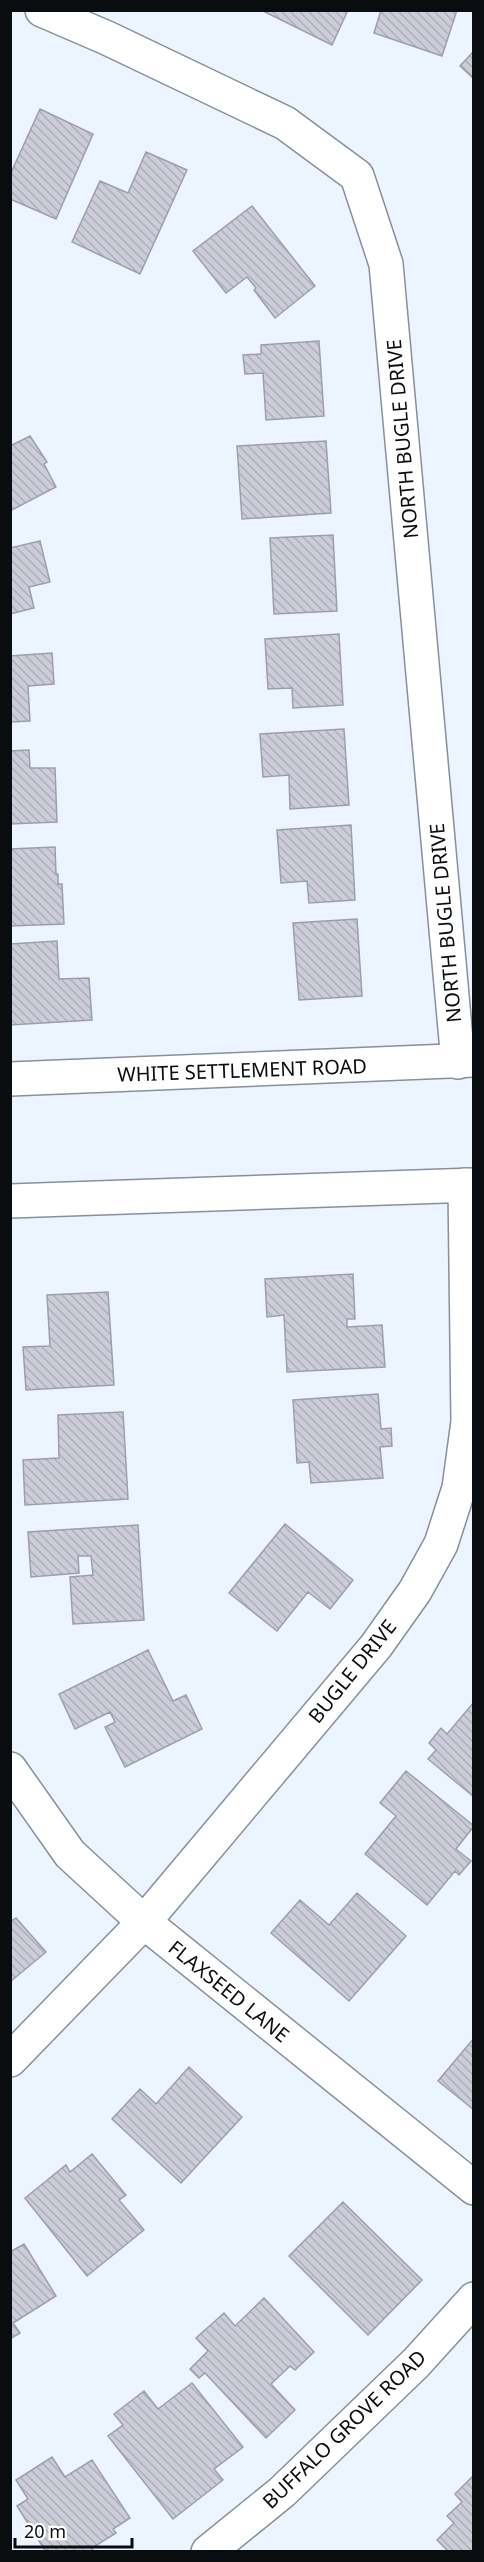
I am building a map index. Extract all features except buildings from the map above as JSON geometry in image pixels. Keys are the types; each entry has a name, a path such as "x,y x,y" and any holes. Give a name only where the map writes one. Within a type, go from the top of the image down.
{"street":[{"name":"NORTH BUGLE DRIVE","path":"42,10 107,38 285,123 357,176 386,264 466,1061"},
{"name":"WHITE SETTLEMENT ROAD","path":"10,1079 466,1061"},
{"path":"10,1201 469,1185"},
{"name":"BUGLE DRIVE","path":"10,2060 144,1922 376,1646 415,1591 441,1544 459,1488 468,1422 469,1185"},
{"name":"FLAXSEED LANE","path":"10,1769 70,1854 144,1922 474,2188"},
{"name":"BUFFALO GROVE ROAD","path":"208,2552 290,2484 416,2363 474,2299"}]}
